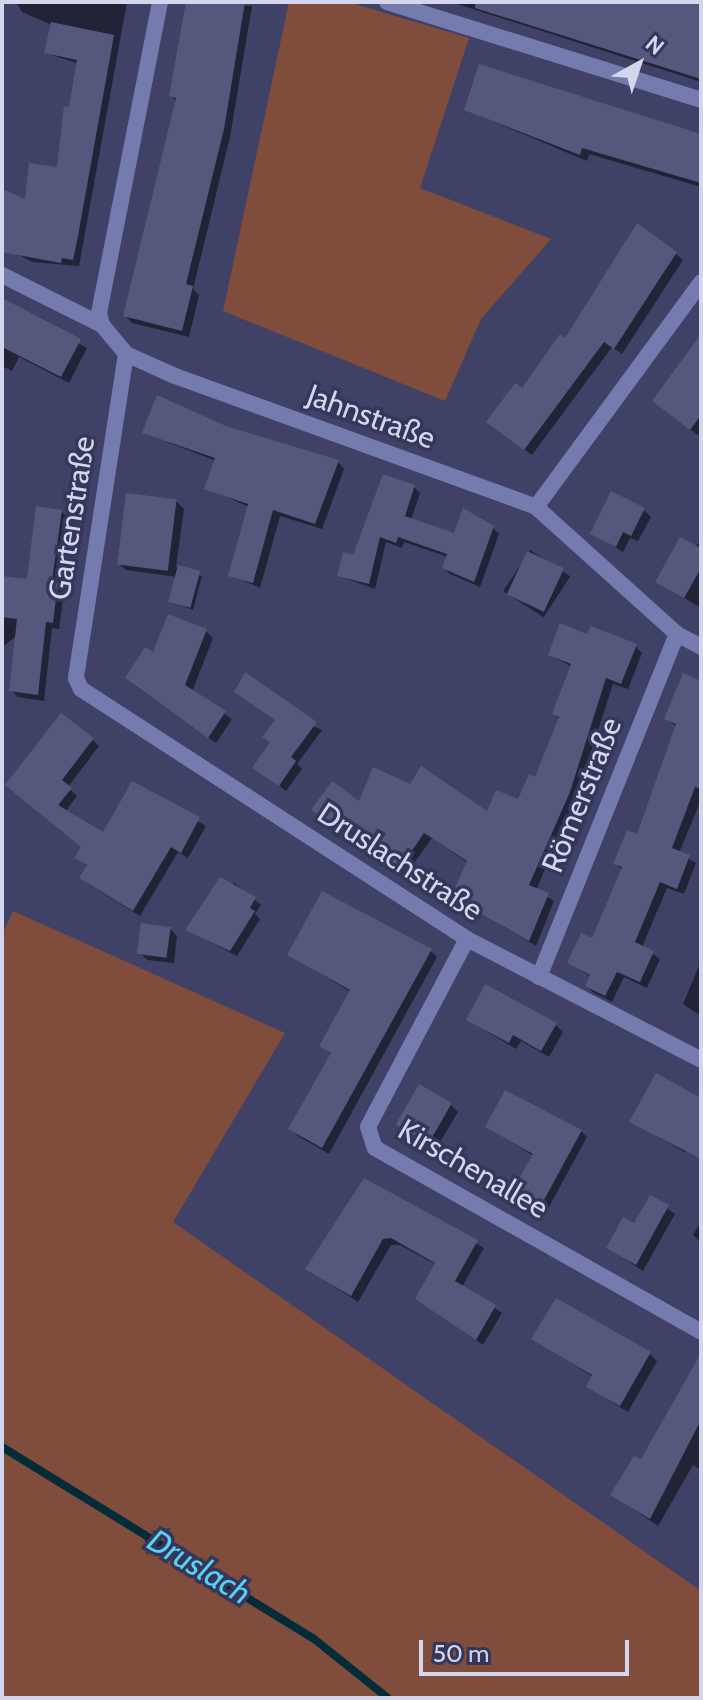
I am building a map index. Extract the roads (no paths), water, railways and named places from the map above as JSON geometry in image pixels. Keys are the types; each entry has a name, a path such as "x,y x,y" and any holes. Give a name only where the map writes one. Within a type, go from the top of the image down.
{"street":[{"path":"102,325 99,313 160,2"},
{"path":"387,2 701,100"},
{"name":"Jahnstraße","path":"2,275 102,325 126,354 536,507 677,634 701,647"},
{"path":"536,507 701,282"},
{"name":"Gartenstraße","path":"81,689 76,678 126,354"},
{"name":"Römerstraße","path":"539,977 677,634"},
{"name":"Druslachstraße","path":"81,689 467,939 701,1060"},
{"name":"Kirschenallee","path":"467,939 368,1127 375,1148 701,1332"}],"waterway":[{"name":"Druslach","path":"2,1447 313,1638 388,1698"}]}
